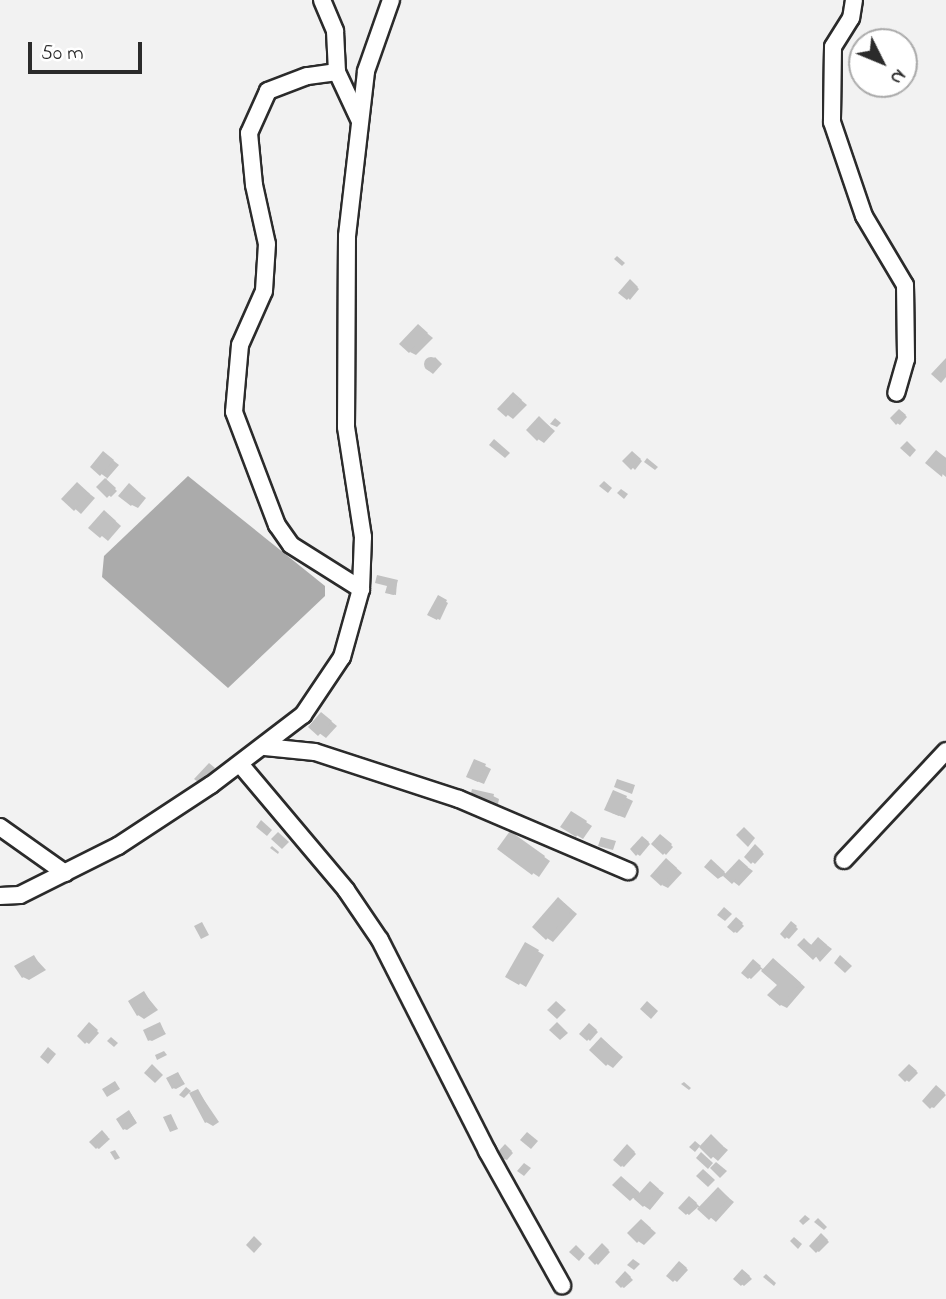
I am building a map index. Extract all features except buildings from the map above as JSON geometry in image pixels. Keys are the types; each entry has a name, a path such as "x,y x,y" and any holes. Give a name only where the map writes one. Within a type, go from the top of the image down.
{"street":[{"path":"322,0 335,31 337,72 359,119"},
{"path":"0,896 20,895 118,846 265,747 303,715 342,657 361,589 363,537 346,427 347,236 366,71 391,0"},
{"path":"854,0 851,18 833,47 832,122 864,216 905,285 906,359 896,393"},
{"path":"337,72 307,76 268,91 249,133 254,184 267,244 264,291 240,345 234,412 277,525 291,545 361,589"},
{"path":"265,747 316,752 459,799 628,871"},
{"path":"844,860 946,751"},
{"path":"240,764 346,890 380,940 487,1151 562,1285"},
{"path":"0,827 65,873"}],"shaded area":[{"path":"188,476 325,586 325,596 228,688 102,577 104,556"}]}
